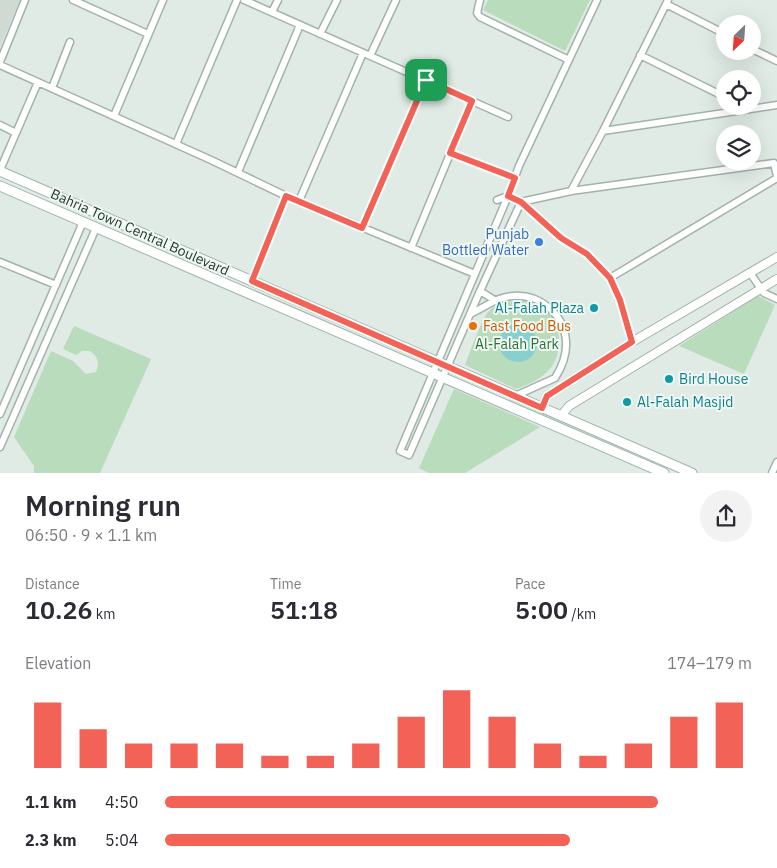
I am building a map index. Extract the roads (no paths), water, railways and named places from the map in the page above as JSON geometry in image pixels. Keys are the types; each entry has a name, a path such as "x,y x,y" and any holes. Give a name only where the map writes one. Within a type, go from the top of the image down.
{"main road":[{"name":"Bahria Town Central Boulevard","path":"0,171 692,473"},
{"name":"Bahria Town Central Boulevard","path":"0,186 664,473"}],"street":[{"path":"25,0 0,64 238,172 286,196 475,274"},
{"path":"73,0 148,34"},
{"path":"114,116 162,0"},
{"path":"176,144 237,0"},
{"path":"244,0 508,117"},
{"path":"272,12 278,0"},
{"path":"320,34 336,0"},
{"path":"370,56 396,0"},
{"path":"480,0 477,13 480,17 569,60"},
{"path":"521,202 409,455 400,451 519,166 597,0"},
{"path":"571,191 667,2 716,29"},
{"path":"238,172 300,24"},
{"path":"52,88 70,42"},
{"path":"299,201 363,53"},
{"path":"761,53 777,61"},
{"path":"640,55 716,92"},
{"path":"362,228 426,80"},
{"path":"0,171 38,82"},
{"path":"411,248 472,101"},
{"path":"761,107 777,105"},
{"path":"603,131 716,113"},
{"path":"0,125 16,133"},
{"path":"450,153 515,178"},
{"path":"521,202 571,191 776,163 777,177 610,278"},
{"path":"252,281 286,196"},
{"path":"497,200 508,196 521,202 561,238 587,254 610,278 620,300 632,342"},
{"path":"0,414 83,222"},
{"path":"0,447 96,228"},
{"path":"547,396 632,342 777,257"},
{"path":"0,262 56,285"},
{"path":"750,274 764,293 777,298"},
{"path":"561,416 569,406 777,279"},
{"path":"480,291 496,301"},
{"path":"470,314 504,297 514,295 527,296 539,301 550,308 558,318 564,329 565,355 542,408"},
{"path":"515,396 555,378"},
{"path":"772,473 777,462"}],"water":[{"path":"518,324 532,329 537,343 532,357 518,362 504,357 499,343 504,329"}],"place":[{"name":"Punjab Bottled Water","path":"539,242"},
{"name":"Al-Falah Plaza","path":"594,308"},
{"name":"Fast Food Bus","path":"473,326"},
{"name":"Bird House","path":"669,379"},
{"name":"Al-Falah Masjid","path":"627,402"}],"park label":[{"name":"Al-Falah Park","path":"517,344"}]}
